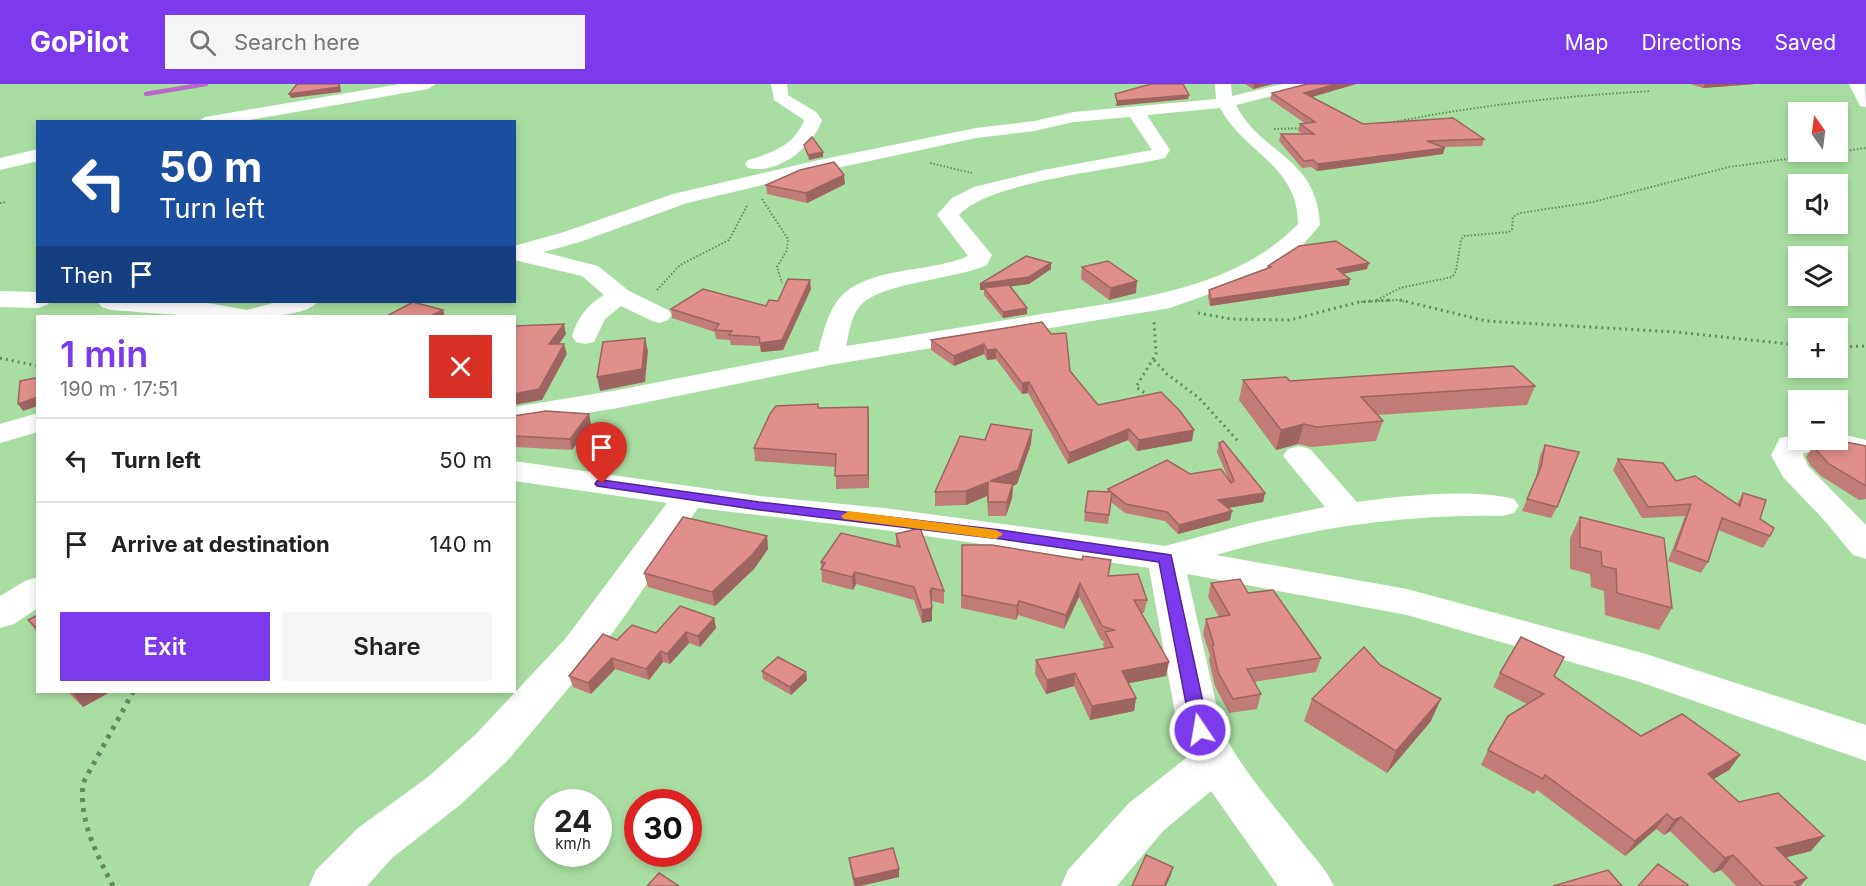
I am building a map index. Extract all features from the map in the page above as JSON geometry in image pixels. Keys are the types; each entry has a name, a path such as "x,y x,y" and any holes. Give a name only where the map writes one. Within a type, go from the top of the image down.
{"street":[{"path":"227,120 299,113 428,84"},
{"path":"680,198 715,177 787,154 812,128 813,120 780,97 779,84"},
{"path":"516,252 572,237 680,198 779,175 976,133 1035,126 1074,117 1135,111 1224,93 1303,84"},
{"path":"1857,84 1866,102"},
{"path":"516,416 618,399 830,357 1160,302 1231,278 1267,260 1292,243 1309,225 1309,208 1300,185 1293,175 1247,130 1224,93"},
{"path":"830,357 848,305 856,295 872,287 957,269 979,260 980,255 975,246 948,215 951,208 959,201 1002,184 1113,165 1158,154 1161,150 1159,146 1135,111"},
{"path":"0,164 36,155"},
{"path":"516,253 590,271 620,296 659,315"},
{"path":"585,336 591,317 603,306 620,296"},
{"path":"0,299 36,300"},
{"path":"127,303 190,307 236,315"},
{"path":"257,315 300,303"},
{"path":"0,434 36,423"},
{"path":"1866,449 1826,440 1791,445 1787,455 1794,470 1836,512 1866,547"},
{"path":"1299,456 1349,514"},
{"path":"516,471 1165,558 1407,602 1646,669 1866,743"},
{"path":"334,886 375,843 476,764 580,648 690,496"},
{"path":"1165,558 1223,542 1349,514 1443,505 1502,506"},
{"path":"1165,558 1200,730 1215,760 1283,855 1309,886"},
{"path":"0,614 36,591"},
{"path":"1086,886 1146,817 1215,760"}],"path":[{"path":"1392,122 1568,96 1651,91"},
{"path":"1247,130 1307,128"},
{"path":"1373,302 1400,288 1452,277 1456,271 1461,240 1464,236 1509,232 1512,229 1513,217 1520,213 1593,202 1729,167 1866,148"},
{"path":"882,154 961,170 1002,184"},
{"path":"779,175 762,194 762,199 783,228 788,239 787,250 780,258 777,267 782,283"},
{"path":"0,203 6,202"},
{"path":"620,296 630,290 658,289 680,265 729,240 745,206 751,202"},
{"path":"1152,398 1136,387 1154,360 1160,302 1213,317 1290,321 1331,308 1373,302 1413,302 1486,321 1687,333 1788,344"},
{"path":"1848,346 1866,346"},
{"path":"0,358 36,366"},
{"path":"1154,360 1164,373 1192,391 1207,405 1238,441"},
{"path":"113,886 86,830 80,799 86,775 132,693"}],"building":[{"path":"297,84 339,84 339,87 289,94"},
{"path":"1151,84 1183,84 1189,95 1117,101 1115,94"},
{"path":"1307,84 1337,84 1304,93 1363,124 1453,118 1484,139 1427,141 1445,148 1318,164 1313,160 1304,161 1281,134 1314,134 1300,124 1315,122 1272,93"},
{"path":"812,137 823,152 808,155 804,145"},
{"path":"834,162 844,175 806,193 766,185 800,170"},
{"path":"1336,241 1369,263 1337,269 1350,279 1211,299 1209,290 1271,267 1268,266 1299,246"},
{"path":"1026,256 1051,263 1029,277 980,284"},
{"path":"1108,261 1137,281 1111,288 1082,267"},
{"path":"788,279 810,280 782,340 760,343 759,337 729,335 732,331 715,330 719,324 671,309 703,289 766,306 769,300 778,301"},
{"path":"1009,285 1027,308 1003,312 984,288"},
{"path":"411,303 443,310 433,315 389,315"},
{"path":"1042,322 1051,334 1066,333 1070,371 1098,405 1161,392 1180,411 1194,430 1139,440 1129,429 1069,453 1029,382 1022,383 996,349 987,350 984,344 954,356 931,340"},
{"path":"564,324 549,344 564,344 539,389 516,394 516,326"},
{"path":"645,338 642,369 597,377 603,342"},
{"path":"1513,366 1535,386 1361,397 1383,421 1317,427 1304,424 1281,430 1243,380 1286,377 1290,381"},
{"path":"36,379 36,398 18,404 20,381"},
{"path":"818,404 818,408 868,407 868,475 835,476 836,454 754,448 776,406"},
{"path":"546,411 589,414 570,439 516,436 516,416"},
{"path":"991,424 1032,430 1018,470 990,481 1013,484 1007,502 988,502 988,482 966,491 935,492 960,436 985,440"},
{"path":"1223,441 1265,493 1218,500 1232,511 1179,525 1167,512 1126,504 1112,493 1109,515 1085,512 1088,491 1111,492 1108,489 1167,460 1190,474 1221,469 1231,483 1234,481 1219,443"},
{"path":"1848,442 1866,446 1866,486 1829,464 1817,450 1848,450"},
{"path":"1545,445 1579,452 1557,507 1527,499 1541,467"},
{"path":"1618,459 1663,463 1676,481 1695,476 1740,506 1743,493 1766,500 1760,519 1774,528 1770,536 1722,518 1708,562 1675,550 1691,504 1648,507"},
{"path":"683,517 767,536 752,555 712,592 644,573"},
{"path":"1580,517 1664,538 1672,608 1617,593 1616,569 1602,566 1601,552 1580,547"},
{"path":"920,528 944,591 932,588 930,591 932,608 922,610 914,587 855,572 852,577 821,569 825,563 821,562 841,533 900,547 896,534"},
{"path":"962,545 992,545 1082,560 1083,556 1111,560 1108,576 1138,574 1147,600 1134,600 1169,662 1122,671 1136,698 1092,706 1075,673 1047,680 1036,660 1113,647 1105,632 1114,630 1102,626 1080,583 1066,615 1019,601 1017,606 962,595"},
{"path":"1240,579 1248,593 1273,590 1321,658 1247,669 1261,694 1233,699 1218,672 1212,645 1214,645 1206,619 1230,615 1211,583"},
{"path":"680,606 714,618 698,636 686,632 667,654 661,651 646,669 612,658 588,683 569,676 603,634 617,640 632,625 656,633"},
{"path":"36,616 36,627 28,620"},
{"path":"1521,637 1564,657 1554,676 1641,736 1682,714 1740,755 1708,774 1739,802 1778,793 1824,836 1776,848 1807,878 1794,882 1799,886 1763,886 1733,855 1725,858 1681,817 1674,820 1667,814 1635,841 1545,775 1543,779 1488,750 1508,716 1544,694 1500,673"},
{"path":"1364,647 1380,665 1441,699 1396,751 1312,699"},
{"path":"778,657 806,672 790,687 762,671"},
{"path":"893,848 899,869 854,879 849,858"},
{"path":"1146,855 1173,867 1164,886 1132,886"},
{"path":"1658,864 1688,885 1638,886"},
{"path":"1608,870 1622,886 1553,886"},
{"path":"659,873 679,886 647,886"}],"waterway":[{"path":"146,94 206,84"}],"slow traffic":[{"path":"849,516 996,534"}],"route":[{"path":"602,484 759,506 884,519 1165,558 1200,730"}]}
